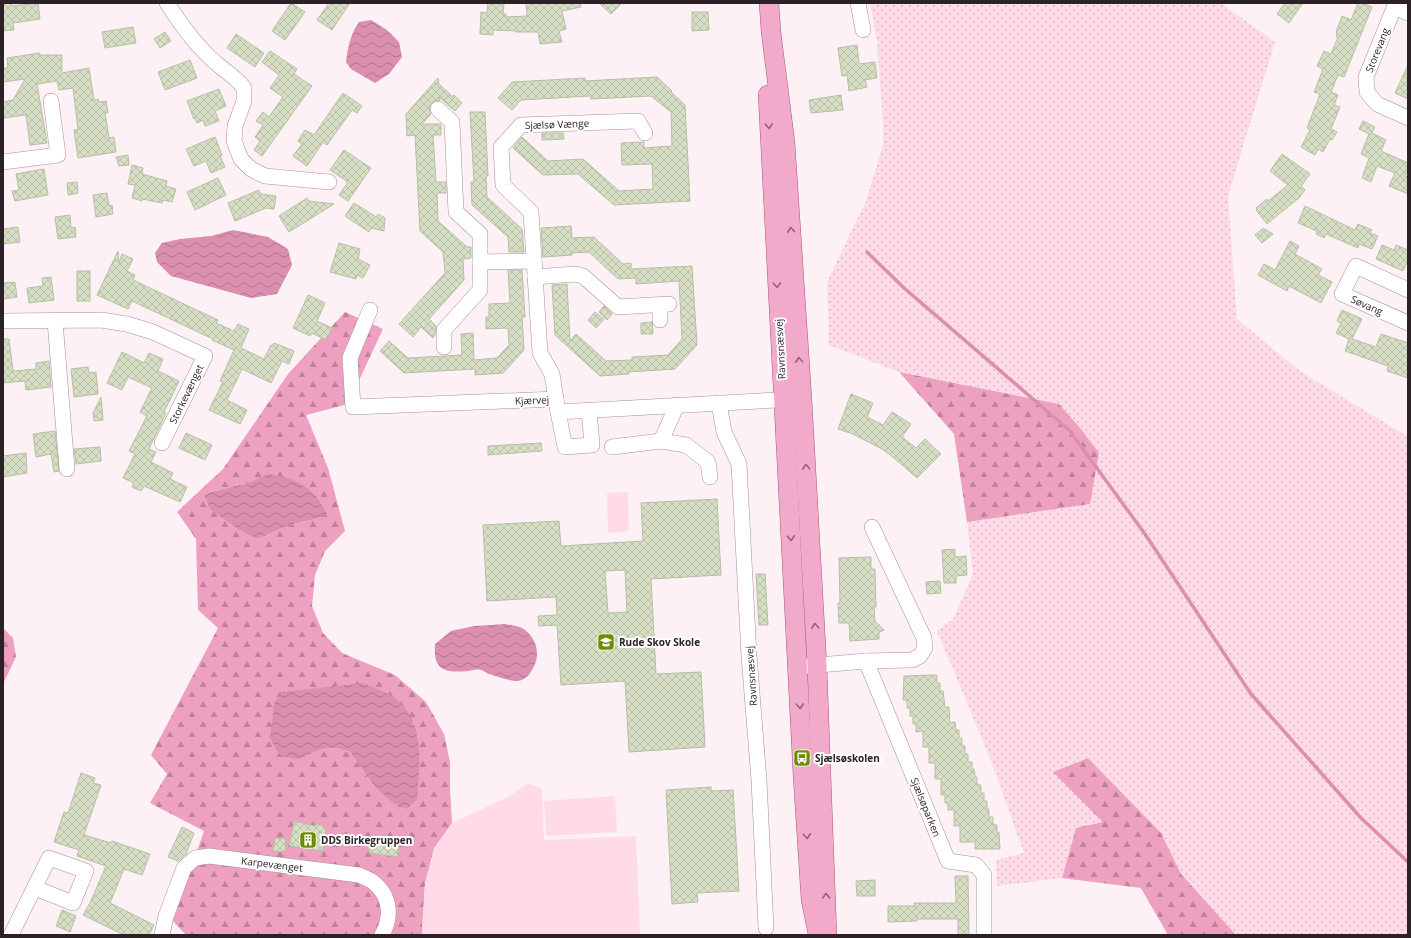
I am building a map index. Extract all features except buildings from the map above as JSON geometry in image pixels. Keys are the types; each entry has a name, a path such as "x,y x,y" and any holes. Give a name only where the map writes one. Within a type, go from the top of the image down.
{"main road":[{"name":"Ravnsnæsvej","path":"770,3 771,32 785,142 802,399 817,665 827,935"},
{"name":"Ravnsnæsvej","path":"771,32 767,76 783,399 811,900 818,935"}],"street":[{"path":"167,3 186,32 216,63 237,78 244,88 244,101 235,126 234,141 241,159 251,169 265,176 329,182"},
{"path":"858,3 863,30"},
{"name":"Storevang","path":"1400,8 1366,77 1367,92 1377,104 1408,118"},
{"path":"3,162 58,154 52,101"},
{"path":"438,109 452,122 456,212 480,234 480,290 444,330 444,347"},
{"name":"Sjælsø Vænge","path":"589,410 592,445 564,447 552,374 540,352 531,212 503,185 500,147 521,125 638,121 645,134"},
{"path":"480,262 534,261"},
{"name":"Søvang","path":"1408,290 1356,266 1342,294 1408,323"},
{"path":"535,277 575,274 582,276 618,307 663,310"},
{"name":"Kjærvej","path":"370,310 350,358 353,408 557,405 589,410 802,399"},
{"name":"Storkevænget","path":"3,321 101,320 127,324 153,332 205,356 162,443"},
{"path":"54,321 67,469"},
{"name":"Ravnsnæsvej","path":"719,403 724,432 739,464 749,656 759,780 766,928"},
{"path":"661,442 677,405"},
{"path":"612,447 661,442 686,445 708,462 710,477"},
{"path":"798,667 866,661 912,660 920,656 925,648 924,638 872,527"},
{"name":"Sjælsøparken","path":"866,661 948,861 976,865 984,875 984,935"},
{"name":"Karpevænget","path":"162,935 166,916 184,868 195,858 209,856 359,875 373,882 384,894 389,908 388,925 382,935"},
{"path":"11,935 34,888"}],"shaded area":[{"path":"870,3 1221,3 1275,42 1228,196 1237,319 1300,371 1408,437 1408,935 1236,935 1181,874 1161,833 1087,758 1054,772 1104,822 1076,828 1062,878 997,886 996,860 1024,853 990,758 937,631 953,619 973,574 967,522 1090,504 1099,453 1081,429 1059,404 899,372 829,345 827,282 866,201 883,145 883,120 877,42"},
{"path":"628,492 629,531 608,533 607,493"},
{"path":"528,783 542,789 544,840 636,836 640,935 423,935 425,884 434,848 452,823 508,797"},
{"path":"615,796 617,832 546,835 544,801"}],"green space":[{"path":"345,312 383,329 348,404 306,415 328,468 345,531 325,551 315,575 312,606 323,633 342,653 395,675 426,702 444,734 450,762 452,823 434,849 425,884 423,935 186,935 173,921 204,831 150,803 167,774 151,755 218,628 198,610 196,539 177,512 223,469 288,374","holes":["249,483 311,520 289,525 258,539 204,494","414,722 374,786 350,752 337,748 321,749"]},
{"path":"899,372 1059,404 1081,429 1099,453 1090,504 967,522 954,434"},
{"path":"3,628 13,638 16,657 3,684"},
{"path":"1088,758 1161,833 1181,874 1236,935 1168,935 1141,888 1062,878 1076,828 1103,822 1053,772"}],"water":[{"path":"371,20 387,30 399,42 402,57 389,74 375,83 351,69 346,62 353,32 359,22"},
{"path":"233,230 268,237 288,249 292,265 277,294 251,298 171,276 157,262 155,253 162,243 180,239 211,236"},
{"path":"268,474 288,478 304,485 316,497 327,514 311,520 289,525 258,539 240,530 210,509 204,494 249,483"},
{"path":"505,624 525,630 530,634 536,645 537,656 534,668 524,679 512,681 489,674 483,670 461,672 447,670 442,668 436,660 435,644 451,631 474,626"},
{"path":"364,683 398,700 409,714 414,725 419,750 417,799 407,809 392,802 374,786 350,752 337,748 321,749 298,759 280,756 270,738 274,704 282,692"}],"waterway":[{"path":"867,252 904,288 1069,430 1145,534 1251,694 1361,818 1408,862"}],"place":[{"name":"Rude Skov Skole","path":"606,642"},
{"name":"Sjælsøskolen","path":"802,758"},
{"name":"DDS Birkegruppen","path":"308,840"}]}
